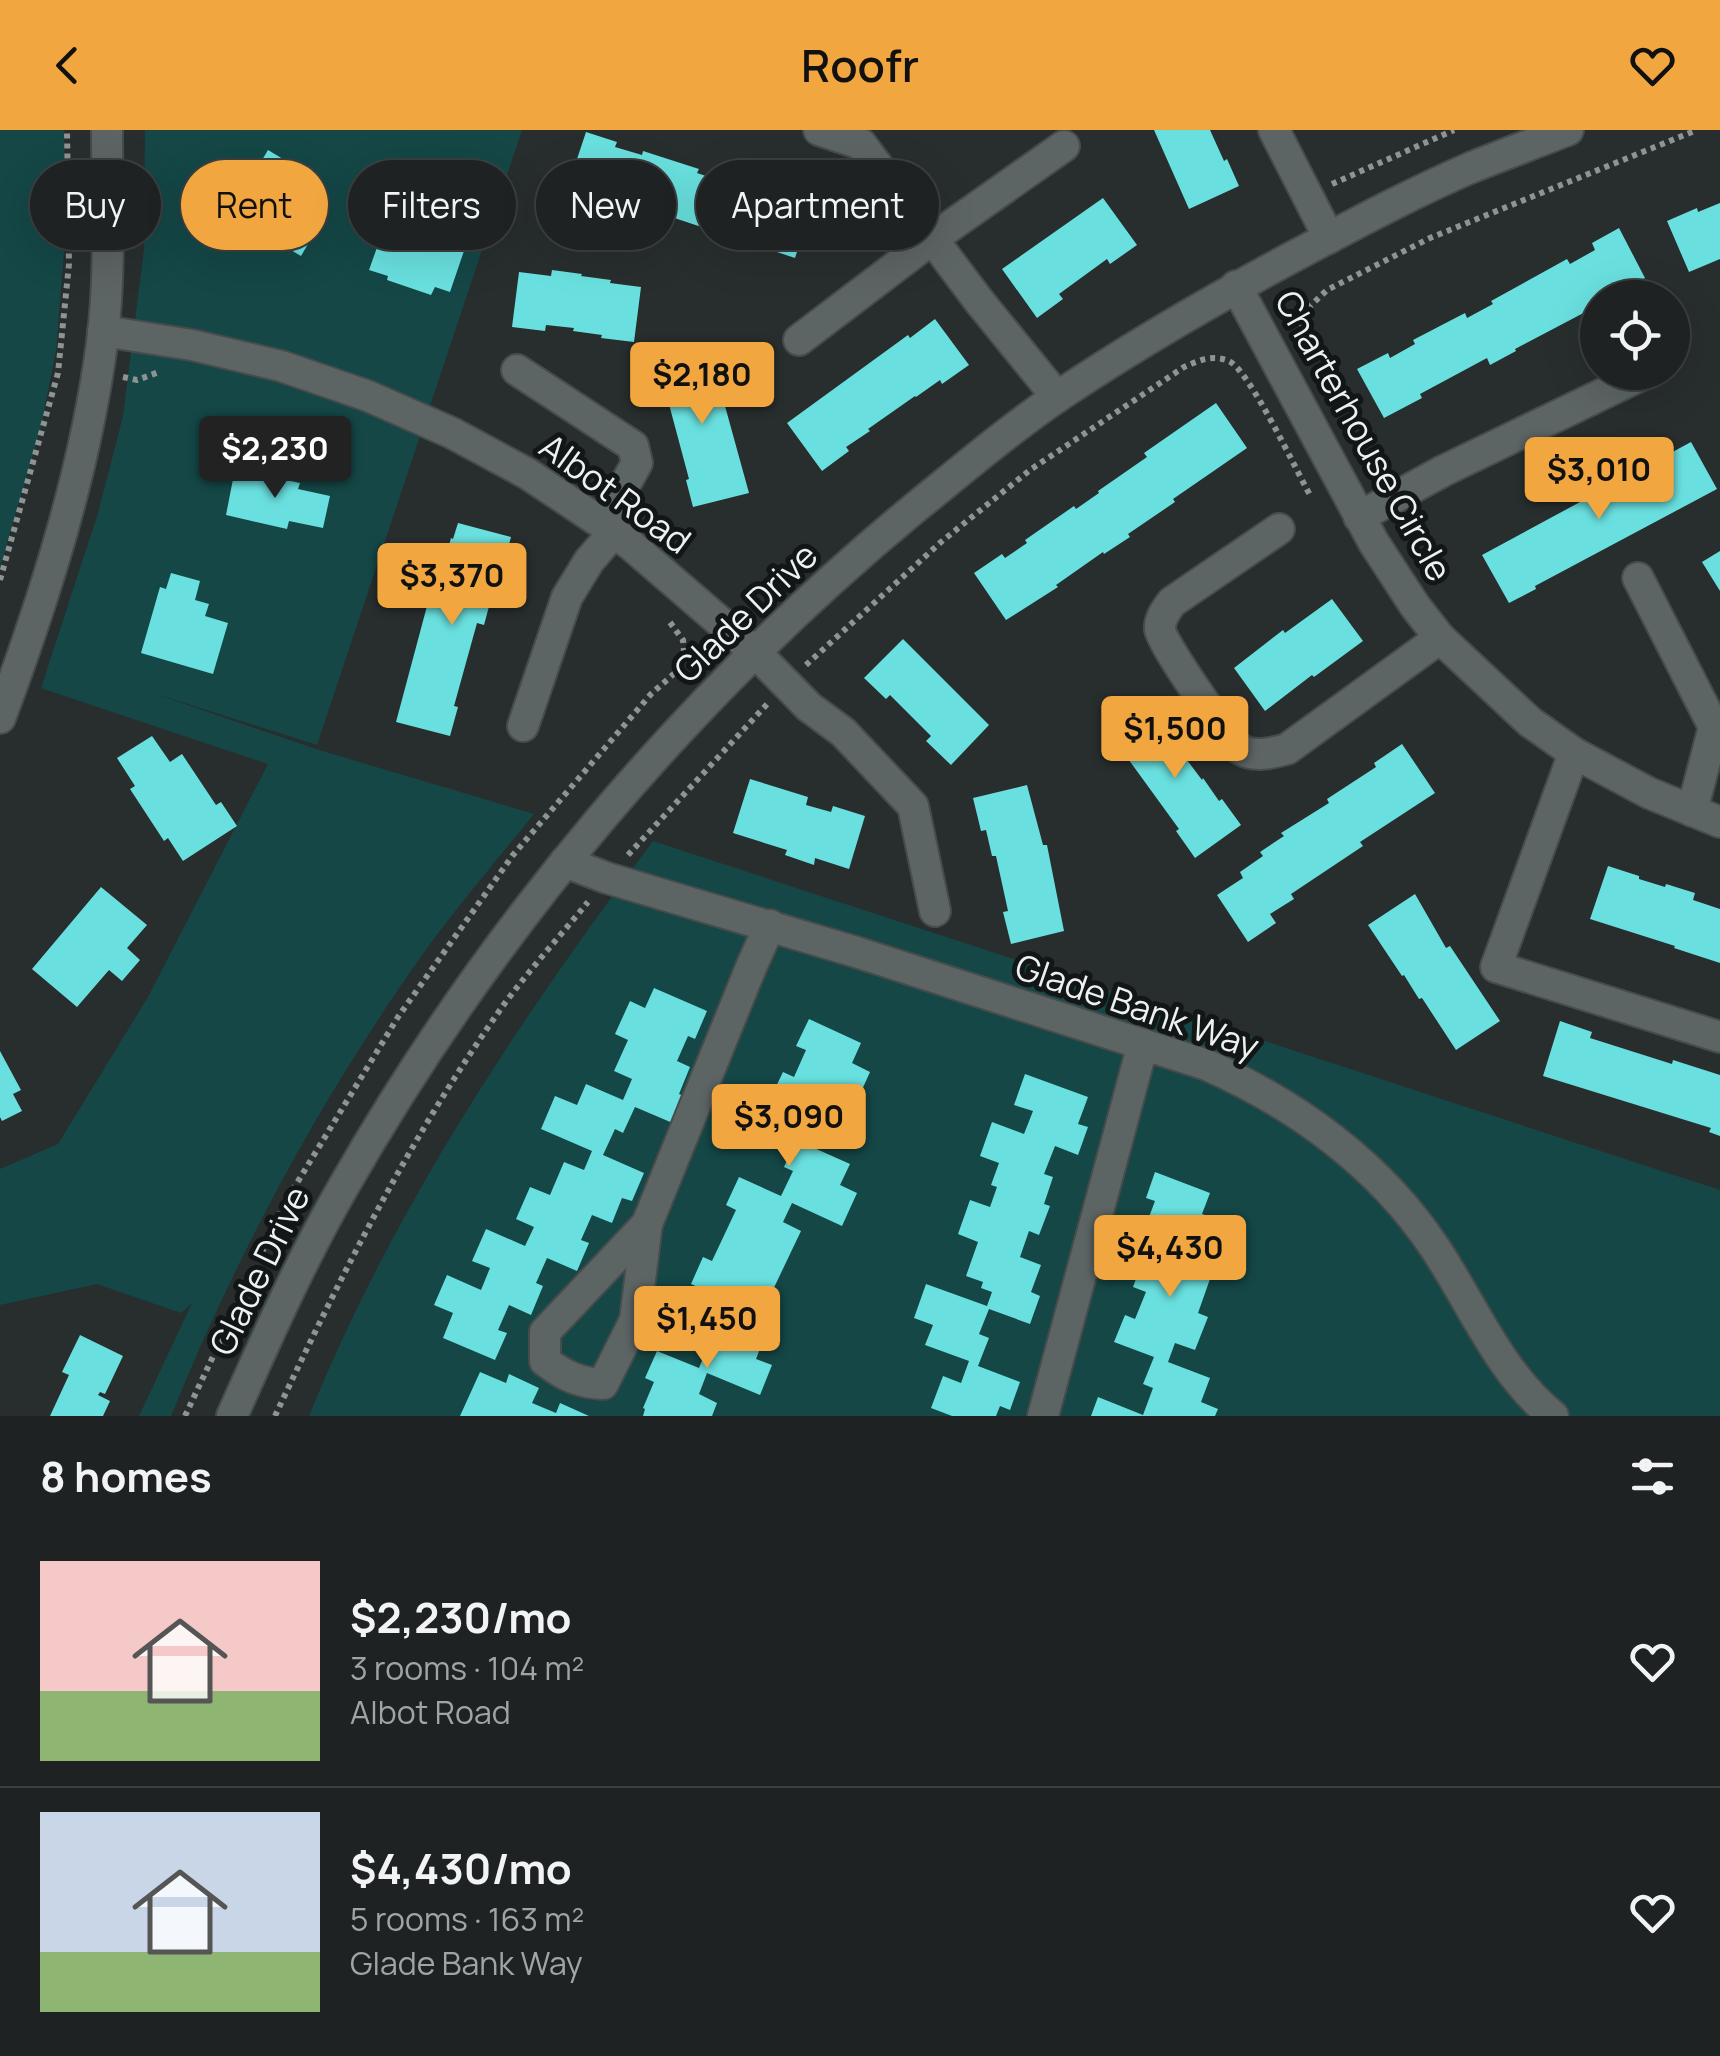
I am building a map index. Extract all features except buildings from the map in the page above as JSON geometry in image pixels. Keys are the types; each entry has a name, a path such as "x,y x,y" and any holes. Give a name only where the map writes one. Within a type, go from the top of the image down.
{"street":[{"path":"0,718 62,530 94,395 107,270 107,130"},
{"path":"819,130 861,144 873,160"},
{"path":"1274,130 1329,238"},
{"name":"Glade Drive","path":"232,1416 283,1302 344,1184 409,1078 486,966 565,862 660,750 755,652 868,547 969,464 1057,397 1154,334 1236,286 1466,170 1568,130"},
{"path":"939,234 1064,146"},
{"path":"939,248 1057,397"},
{"path":"799,340 918,250"},
{"name":"Charterhouse Circle","path":"1236,286 1359,517 1440,638 1530,722 1574,753 1649,794 1706,816"},
{"name":"Albot Road","path":"103,331 192,344 281,366 368,396 452,433 528,474 609,528 755,652 809,707 843,732 913,806 935,911"},
{"path":"517,370 634,446 638,464 609,528 567,597 523,726"},
{"path":"1359,517 1611,390"},
{"path":"1279,529 1172,602 1162,616 1159,632 1177,664 1240,749 1263,755 1286,748 1440,638"},
{"path":"1638,578 1714,727 1706,816"},
{"path":"1574,753 1496,967 1720,1037"},
{"name":"Glade Bank Way","path":"565,862 1142,1044 1251,1084 1298,1112 1362,1163 1397,1198 1435,1248 1512,1374 1554,1416"},
{"path":"647,1224 545,1332 544,1360 566,1376 603,1384 635,1320 647,1224 770,925"},
{"path":"1043,1416 1142,1044"}],"path":[{"path":"0,580 58,373 68,264 67,130"},
{"path":"1307,195 1454,130"},
{"path":"1306,350 1300,328 1307,309 1327,290 1430,238 1697,130"},
{"path":"275,1416 403,1161 506,1002 607,878 786,684 942,542 1030,470 1184,367 1205,358 1230,361 1247,380 1318,509"},
{"path":"98,371 137,380 154,372 168,372"},
{"path":"1362,450 1390,500"},
{"path":"185,1416 286,1201 398,1017 513,854 651,694 685,664 683,640 658,611"}],"shaded area":[{"path":"0,130 64,130 64,160 30,160 30,250 64,250 56,351 41,427 0,567"},
{"path":"145,130 522,130 512,160 348,160 348,250 482,250 317,745 150,692 316,749 534,814 425,951 317,1118 224,1294 171,1416 139,1416 192,1303 181,1313 97,1284 0,1305 0,1169 58,1144 148,997 268,764 41,688 98,513 123,416 144,250 161,250 161,160 145,160"},
{"path":"653,841 1720,1190 1720,1416 309,1416 379,1264 462,1118 555,977"}]}
